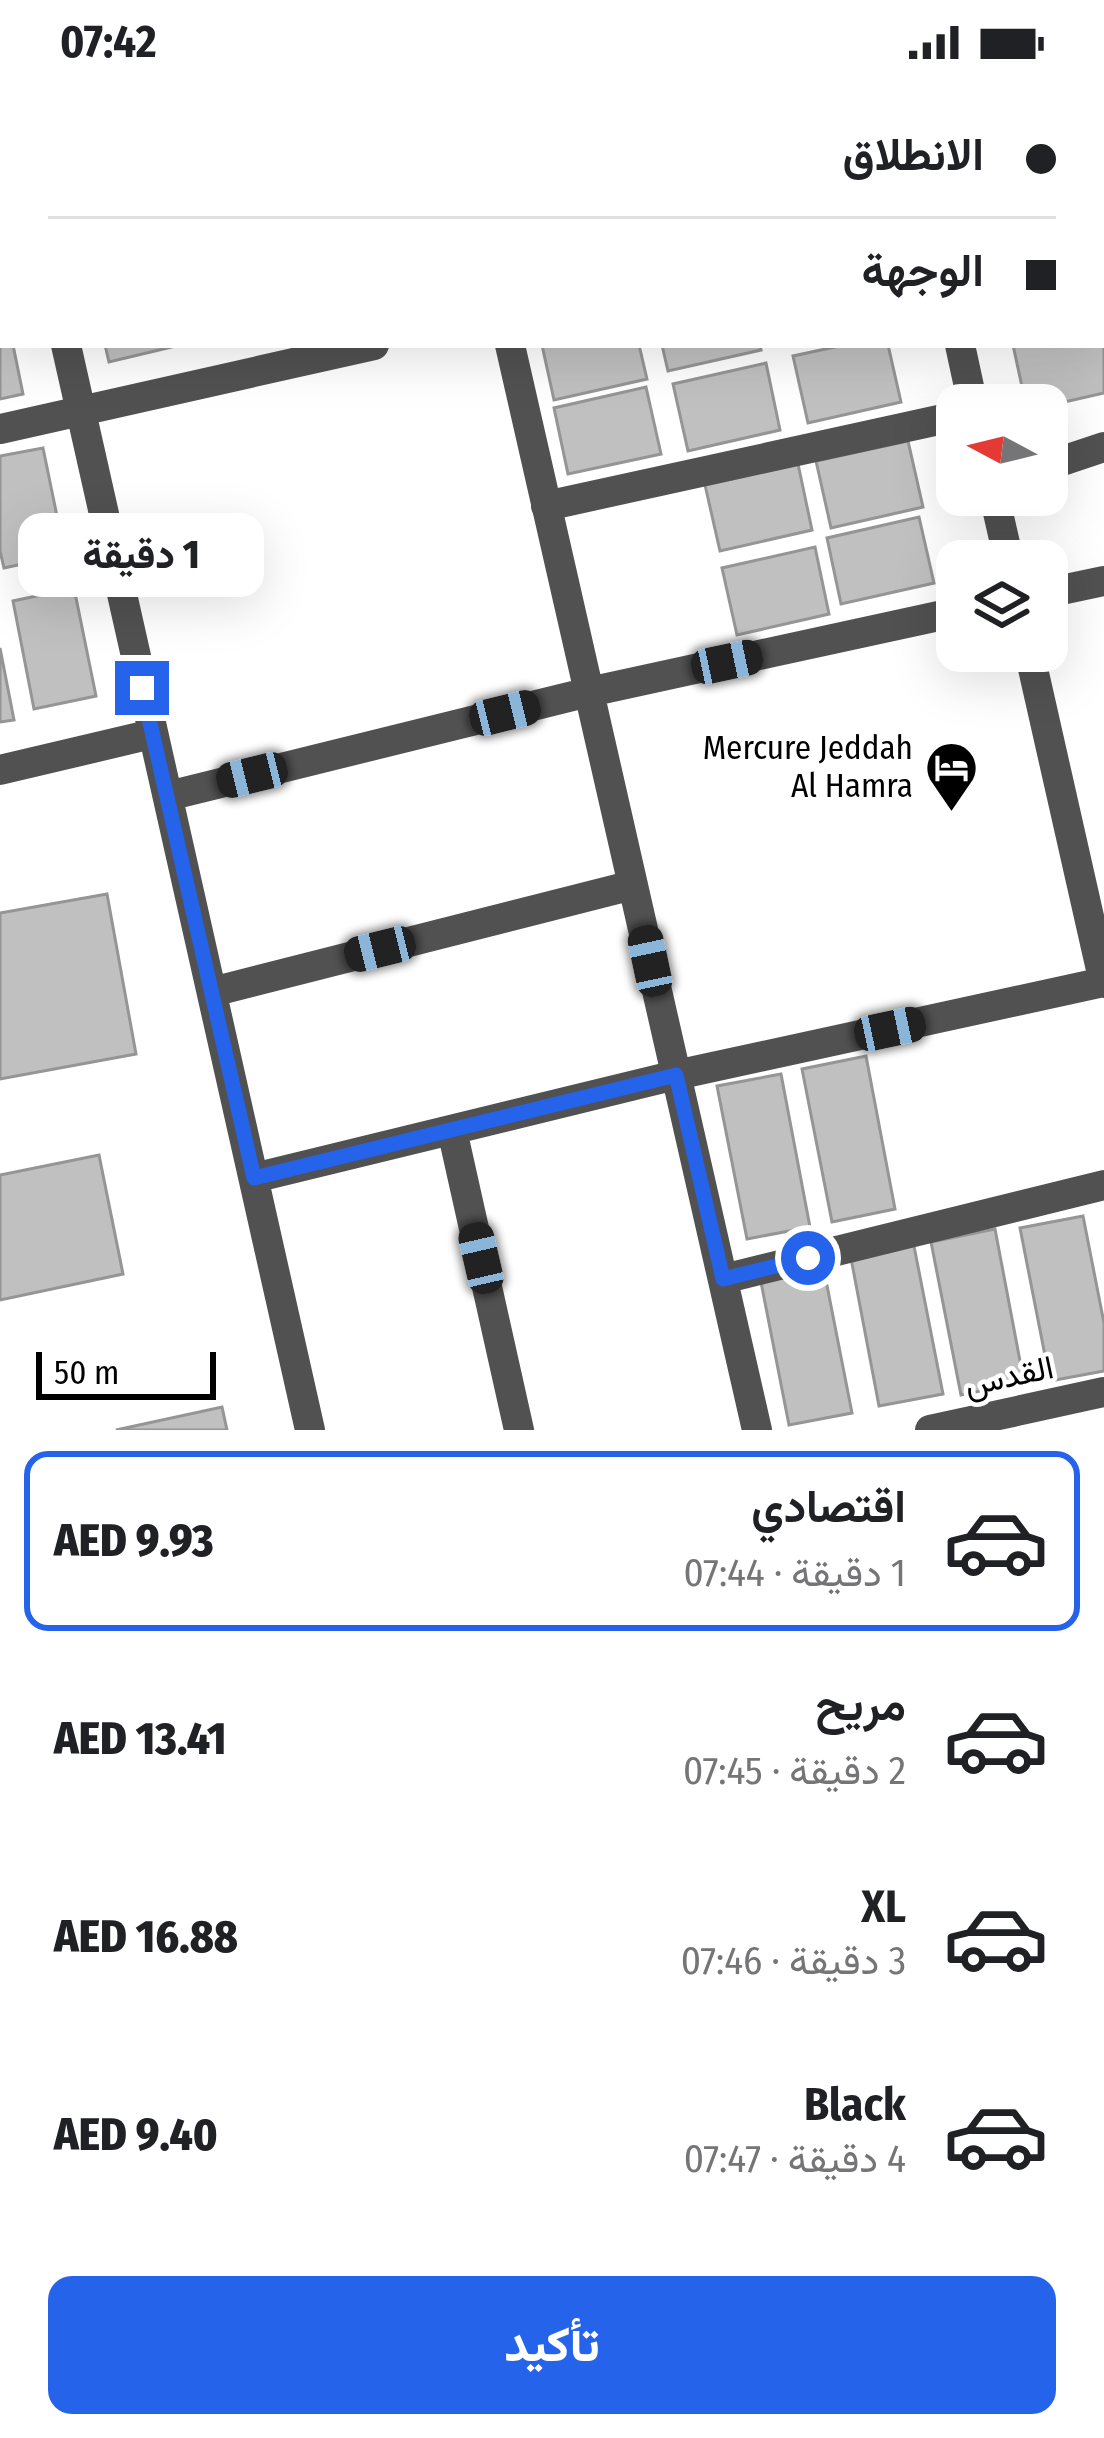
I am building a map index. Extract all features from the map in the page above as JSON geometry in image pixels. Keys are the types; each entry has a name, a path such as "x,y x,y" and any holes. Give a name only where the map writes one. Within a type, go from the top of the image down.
{"street":[{"path":"67,348 310,1430"},
{"path":"0,429 360,348"},
{"path":"511,348 757,1430"},
{"path":"960,348 968,384"},
{"path":"547,506 936,421"},
{"path":"1068,459 1104,447"},
{"path":"1068,588 1104,581"},
{"path":"167,796 589,692 936,617"},
{"path":"254,1178 676,1075 1104,983 1097,917 1034,672"},
{"path":"0,770 152,734"},
{"path":"212,992 633,885"},
{"path":"452,1130 519,1430"},
{"path":"723,1279 1104,1185"},
{"name":"القدس","path":"930,1430 980,1425 1104,1392"}],"building":[{"path":"0,348 14,348 23,394 0,399"},
{"path":"106,348 167,348 109,362"},
{"path":"543,348 640,348 647,379 554,400"},
{"path":"663,348 761,348 761,350 668,371"},
{"path":"830,348 889,348 901,402 808,423 793,356"},
{"path":"1014,348 1104,348 1104,393 1068,401 1068,384 1021,384"},
{"path":"766,363 780,430 688,451 673,384"},
{"path":"646,387 661,454 568,474 554,408"},
{"path":"908,441 923,507 831,528 816,461"},
{"path":"43,448 65,555 4,568 0,456"},
{"path":"798,464 812,530 720,551 705,485"},
{"path":"919,517 934,583 841,604 827,538"},
{"path":"815,547 829,614 737,635 722,568"},
{"path":"74,588 96,696 34,709 13,601"},
{"path":"0,648 14,720 0,722"},
{"path":"107,894 136,1054 0,1079 0,913"},
{"path":"866,1056 895,1209 832,1222 802,1069"},
{"path":"781,1074 810,1227 747,1239 717,1086"},
{"path":"99,1155 123,1274 0,1300 0,1175"},
{"path":"1083,1216 1104,1323 1104,1371 1050,1381 1020,1228"},
{"path":"995,1229 1024,1382 961,1395 931,1242"},
{"path":"913,1241 943,1394 879,1406 850,1253"},
{"path":"822,1260 852,1413 789,1425 759,1272"},
{"path":"222,1407 227,1430 116,1430"}],"place":[{"name":"Mercure Jeddah Al Hamra","path":"952,813"}],"route":[{"path":"142,688 254,1178 676,1075 723,1279 808,1258"}]}
